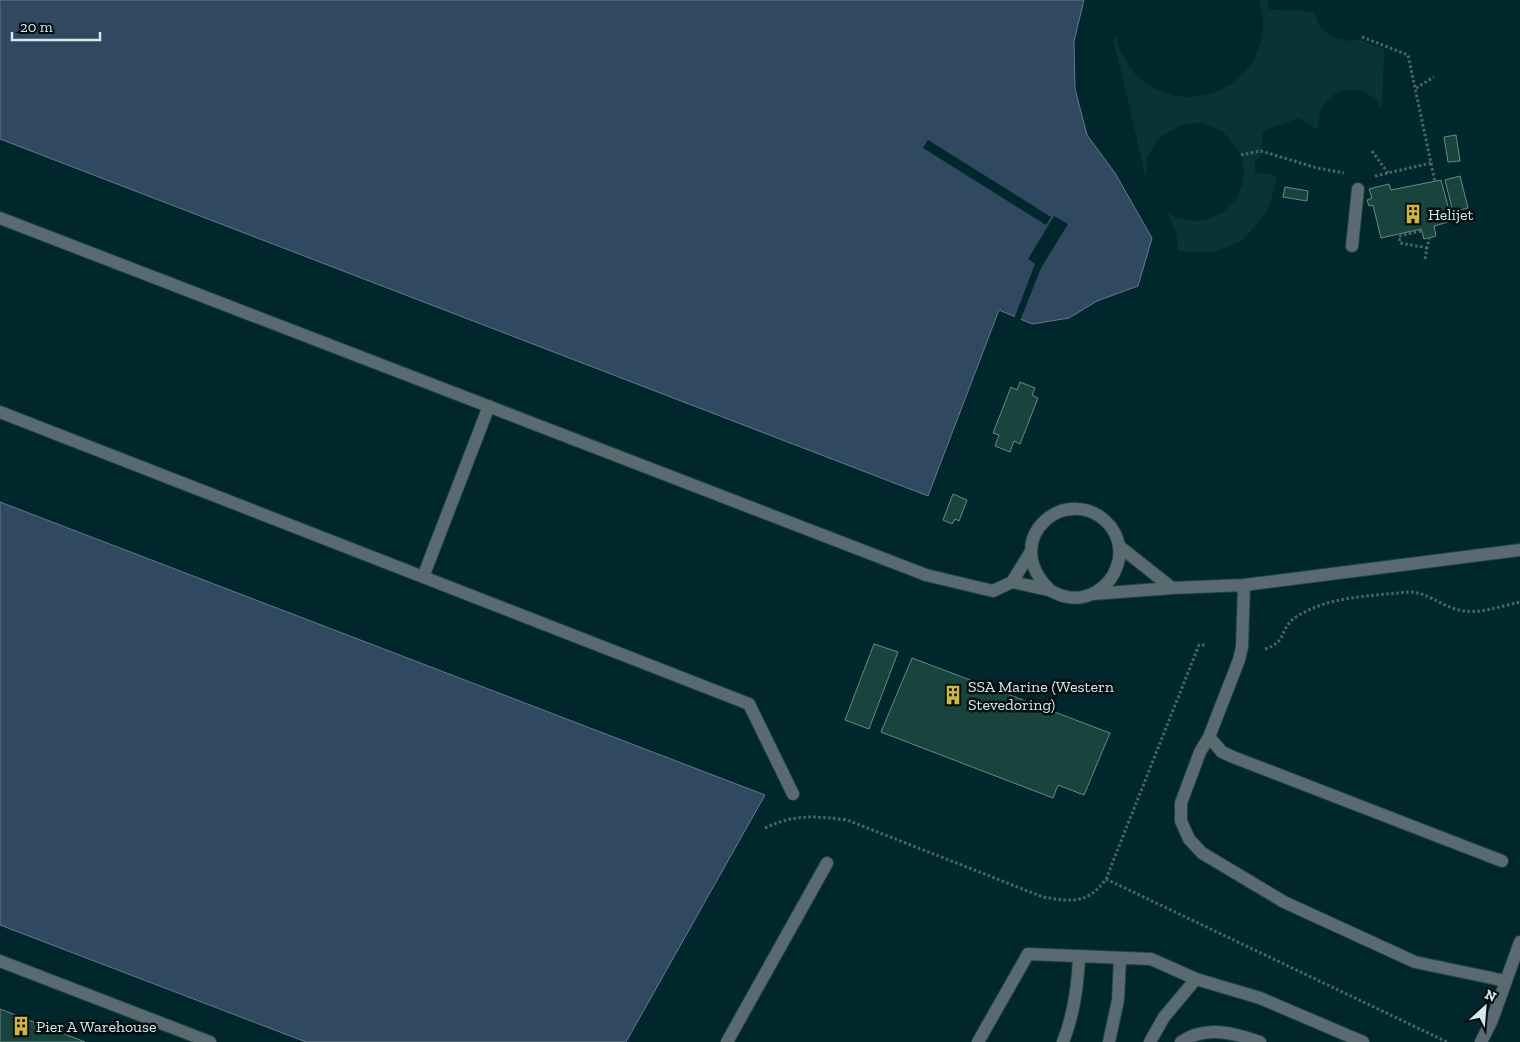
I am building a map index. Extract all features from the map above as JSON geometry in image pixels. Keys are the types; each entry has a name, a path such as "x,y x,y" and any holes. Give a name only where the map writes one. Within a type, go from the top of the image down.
{"lane":[{"path":"1352,246 1358,189"},
{"path":"0,218 926,575 993,591 1012,582 1030,553"},
{"path":"423,577 489,406"},
{"path":"0,412 749,704 793,794"},
{"path":"1051,590 1040,580 1033,568 1030,553 1032,539 1039,526 1051,516 1064,510 1079,508 1093,512 1105,520 1115,532 1119,546 1119,561 1115,574 1105,586 1093,594"},
{"path":"1119,546 1172,588"},
{"path":"1012,582 1051,590 1064,596 1079,598 1093,594 1244,585 1520,550"},
{"path":"1244,585 1242,647 1239,660 1209,737 1200,752 1181,803 1180,821 1189,839 1202,853 1284,902 1415,962 1506,981"},
{"path":"1209,737 1222,752 1233,757 1502,861"},
{"path":"727,1042 828,863"},
{"path":"1481,1042 1492,1020 1520,942"},
{"path":"978,1042 1028,954 1152,959 1196,979 1260,998 1363,1042"},
{"path":"1064,1042 1078,982 1079,956"},
{"path":"1109,1042 1118,1000 1120,958"},
{"path":"0,961 210,1042"},
{"path":"1150,1042 1164,1018 1196,979"},
{"path":"1181,1042 1188,1037 1205,1032 1229,1033 1260,1042"}],"path":[{"path":"1362,37 1408,56 1435,182"},
{"path":"1416,88 1434,77"},
{"path":"1241,155 1261,151 1317,168 1351,174"},
{"path":"1372,151 1388,173"},
{"path":"1368,178 1432,163"},
{"path":"1421,230 1399,236 1400,243 1428,248"},
{"path":"1425,260 1429,238"},
{"path":"1265,649 1275,646 1280,640 1284,628 1293,618 1326,602 1418,592 1459,610 1472,612 1520,602"},
{"path":"765,828 777,822 795,817 820,816 847,820 1043,897 1063,901 1087,897 1098,891 1106,879 1199,645 1205,645"},
{"path":"1106,879 1446,1042"}],"shaded area":[{"path":"0,0 1084,0 1074,41 1075,89 1087,135 1115,173 1152,238 1138,286 1097,301 1069,318 1032,324 999,310 928,496 0,139"},
{"path":"1259,0 1268,0 1268,9 1314,12 1320,27 1332,37 1349,41 1358,39 1384,49 1382,109 1374,98 1366,93 1347,90 1335,94 1325,103 1319,115 1318,130 1299,118 1263,131 1261,156 1255,161 1255,172 1277,176 1268,209 1244,239 1230,246 1216,251 1200,253 1178,251 1176,232 1167,212 1175,217 1194,221 1204,220 1222,213 1236,199 1243,182 1244,173 1241,155 1229,138 1220,130 1199,123 1182,125 1165,134 1157,141 1147,159 1146,178 1114,41 1116,35 1119,49 1126,61 1135,74 1147,84 1159,91 1176,96 1205,95 1221,90 1233,83 1253,61 1263,32 1263,19"},
{"path":"0,502 765,795 626,1042 306,1042 0,925"}],"pier":[{"path":"928,140 1051,217 1046,225 923,148"},
{"path":"1054,216 1068,224 1041,268 1020,321 1014,319 1035,264 1028,259"}],"building":[{"path":"1456,135 1460,161 1448,162 1444,137"},
{"path":"1460,176 1468,208 1453,212 1445,180"},
{"name":"Helijet","path":"1441,180 1452,221 1434,226 1436,236 1429,238 1424,239 1421,229 1381,238 1373,205 1369,206 1367,200 1372,198 1369,189 1389,184 1391,190"},
{"path":"1285,187 1308,191 1307,201 1283,197"},
{"path":"1020,382 1035,388 1032,395 1038,398 1020,444 1014,441 1010,452 995,446 999,435 993,433 1011,387 1017,390"},
{"path":"953,494 967,500 959,521 955,519 952,524 943,520"},
{"path":"874,644 898,652 869,729 845,720"},
{"name":"SSA Marine (Western Stevedoring)","path":"912,658 1110,733 1084,795 1058,785 1053,798 881,732"},
{"name":"Pier A Warehouse","path":"0,1009 85,1042 0,1042"}],"place":[{"name":"Helijet","path":"1413,214"},
{"name":"SSA Marine (Western Stevedoring)","path":"953,695"},
{"name":"Pier A Warehouse","path":"21,1026"}]}
